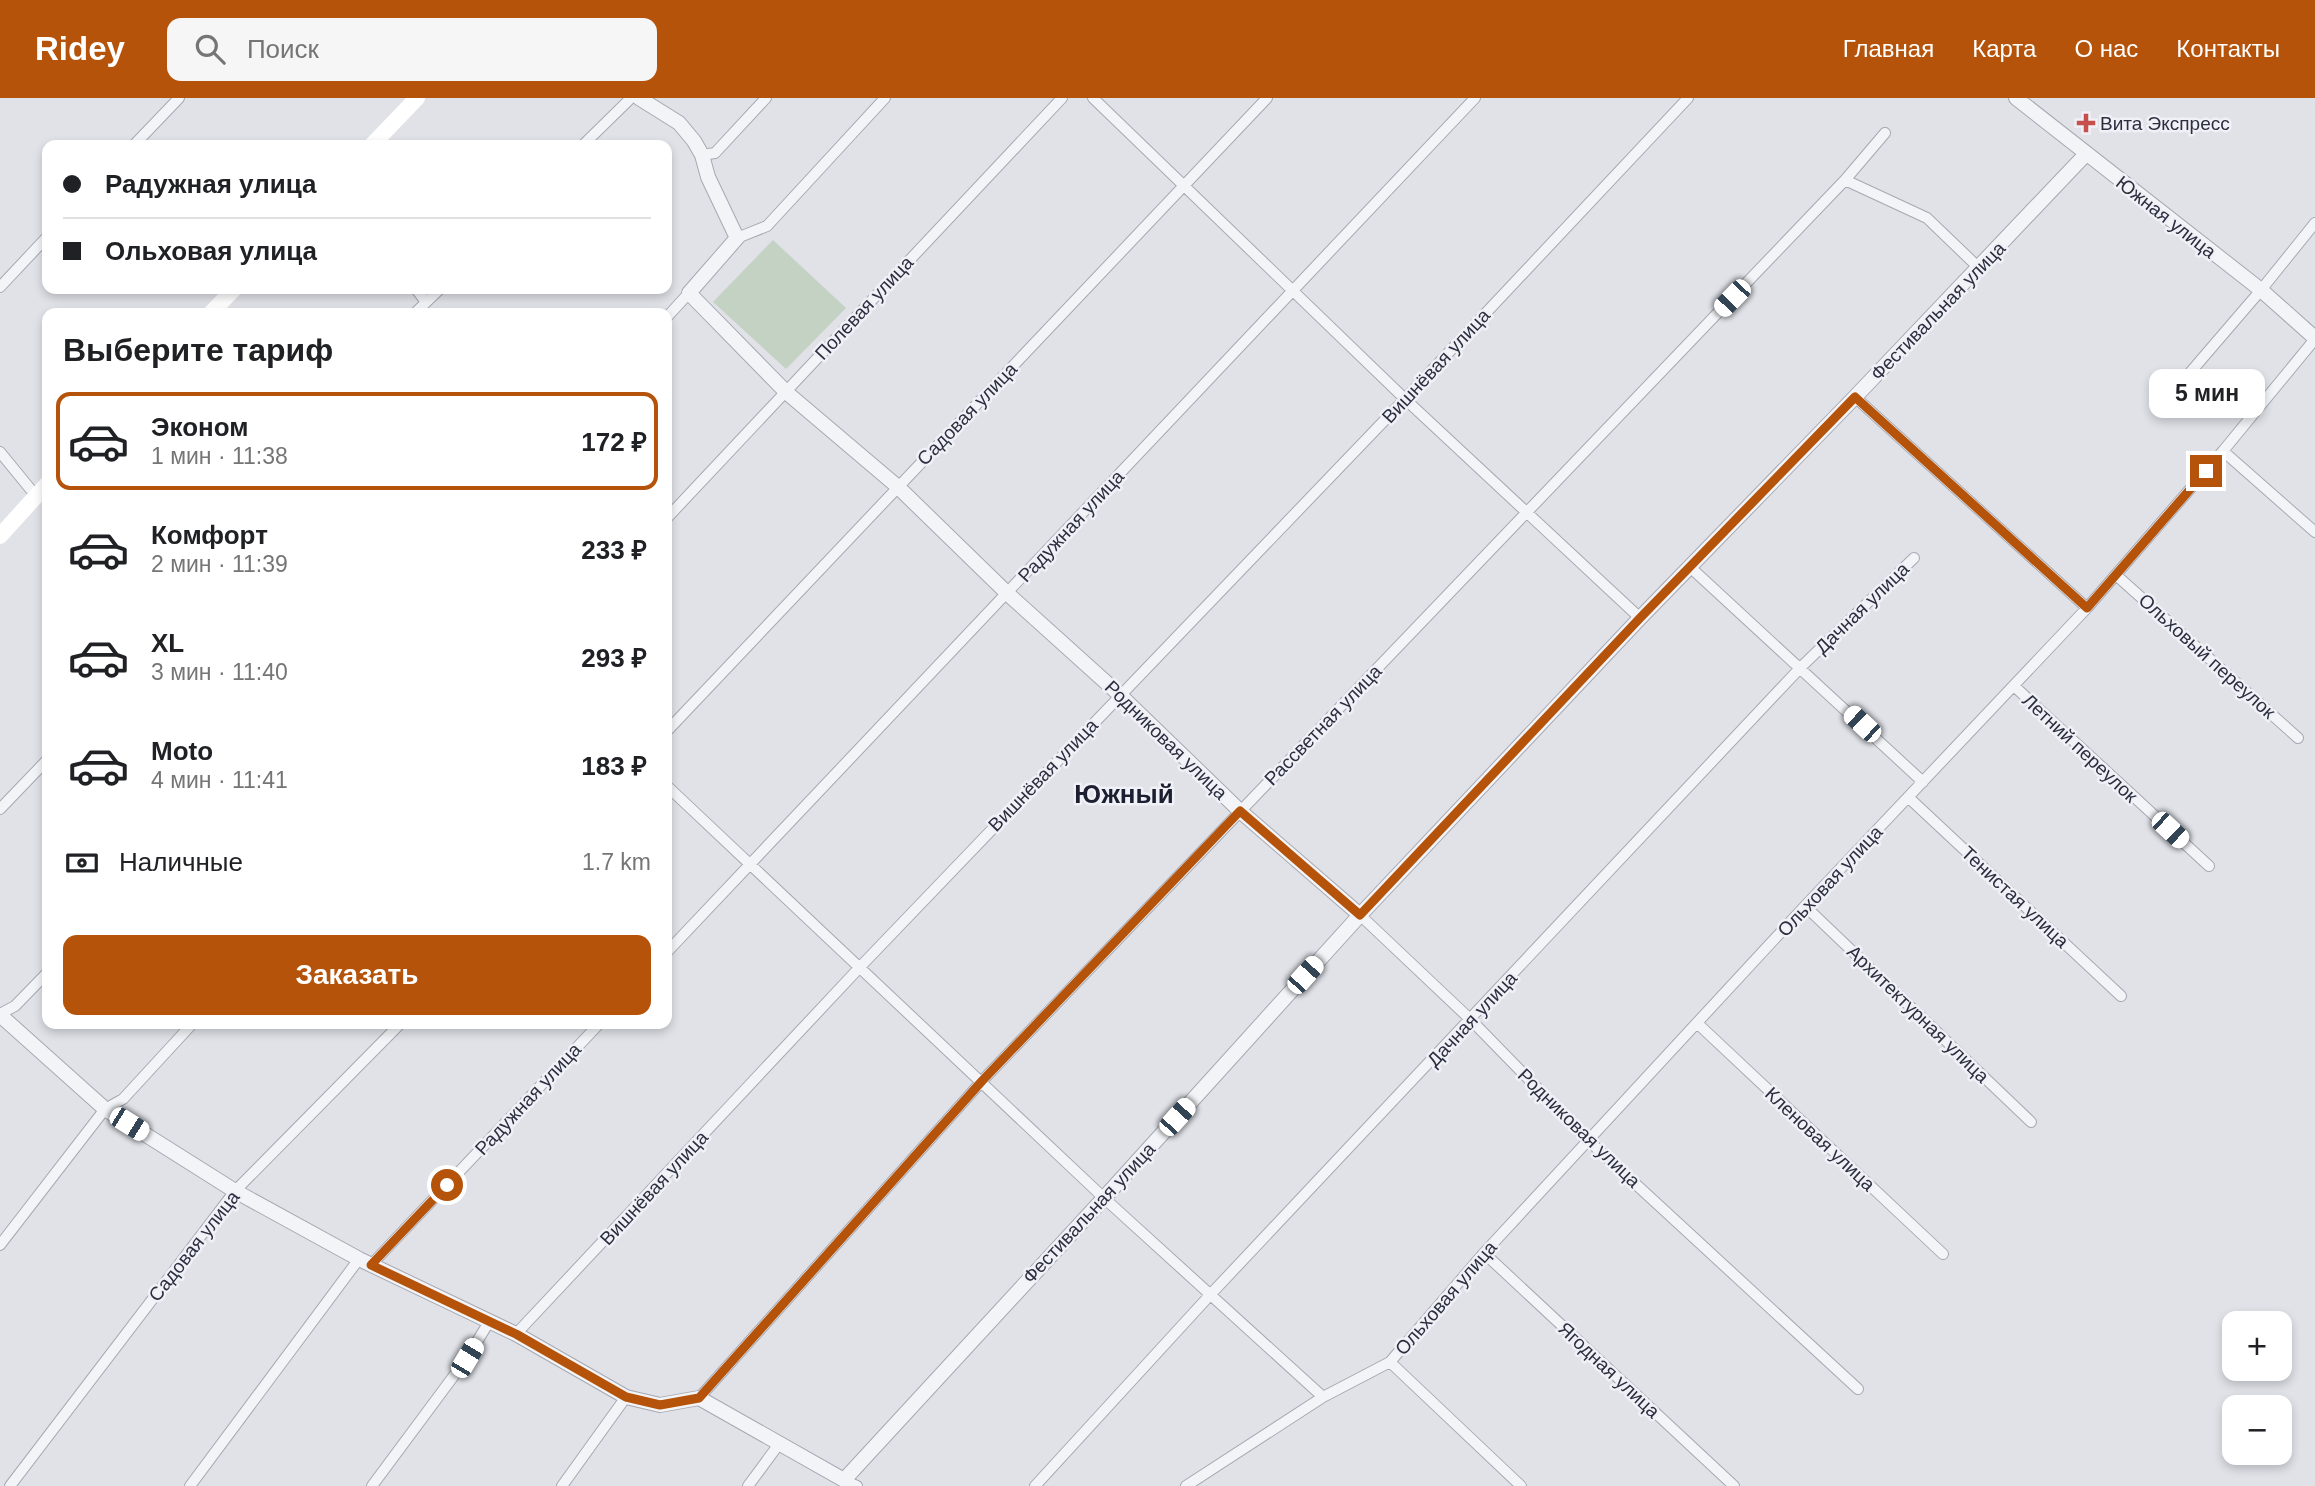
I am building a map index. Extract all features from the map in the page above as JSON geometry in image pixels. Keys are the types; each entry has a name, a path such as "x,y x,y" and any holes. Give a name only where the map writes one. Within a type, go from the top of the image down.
{"main road":[{"path":"377,140 417,98"},
{"path":"216,308 229,294"},
{"path":"0,536 41,490"}],"street":[{"path":"139,140 178,98"},
{"path":"588,140 631,98"},
{"path":"639,98 679,123 694,141 737,238"},
{"path":"702,155 715,153 766,98"},
{"path":"672,312 737,238 767,226 885,98"},
{"name":"Полевая улица","path":"672,513 1062,98"},
{"path":"1093,98 1405,399 1640,618"},
{"name":"Садовая улица","path":"672,726 1268,98"},
{"name":"Радужная улица","path":"672,947 1475,98"},
{"name":"Вишнёвая улица","path":"516,1334 860,967 1405,399 1688,98"},
{"name":"Южная улица","path":"2017,98 2261,290 2315,338"},
{"name":"Рассветная улица","path":"699,1398 982,1081 1845,180 1885,133"},
{"name":"Фестивальная улица","path":"850,1483 1360,915 1640,618 1979,268 2085,154"},
{"path":"1845,180 1927,218 1979,268"},
{"path":"2158,410 2315,223"},
{"path":"0,287 42,242"},
{"name":"Родниковая улица","path":"689,293 786,392 898,487 1007,594 1120,695 1240,811 1360,915 1471,1020 1589,1140 1857,1389"},
{"path":"420,294 426,302"},
{"path":"420,308 435,294"},
{"name":"Ольховая улица","path":"1186,1486 1324,1397 1390,1362 1484,1253 1805,906 2087,608 2223,451 2315,338"},
{"path":"1855,397 2087,608"},
{"path":"2223,451 2315,532"},
{"path":"0,452 41,490"},
{"name":"Дачная улица","path":"1035,1486 1210,1295 1801,667 1914,558"},
{"path":"1690,566 1923,782"},
{"name":"Ольховый переулок","path":"2116,575 2298,738"},
{"name":"Летний переулок","path":"2014,686 2209,866"},
{"path":"0,809 42,765"},
{"path":"672,791 1104,1198 1324,1397"},
{"name":"Тенистая улица","path":"1908,797 2121,996"},
{"name":"Архитектурная улица","path":"1805,906 2031,1122"},
{"path":"42,979 15,1006 0,1015 105,1109 235,1191 365,1262 516,1334 626,1397 660,1405 699,1398 850,1483"},
{"name":"Кленовая улица","path":"1698,1023 1943,1254"},
{"path":"0,1245 105,1109 123,1099 187,1029"},
{"name":"Садовая улица","path":"10,1486 235,1191 395,1029"},
{"name":"Радужная улица","path":"190,1486 365,1262 594,1029"},
{"name":"Ягодная улица","path":"1484,1253 1734,1486"},
{"path":"372,1486 467,1358 489,1322"},
{"path":"1390,1362 1521,1486"},
{"path":"562,1486 626,1397"},
{"path":"748,1486 779,1444"}],"green space":[{"path":"773,240 846,308 786,369 713,302"}],"place":[{"name":"Вита Экспресс","path":"2086,123"}],"district":[{"name":"Южный","path":"1124,794"}],"route":[{"path":"447,1185 371,1265 516,1334 626,1397 660,1405 699,1398 982,1081 1240,811 1360,915 1640,618 1855,397 2087,608 2206,471"}]}
